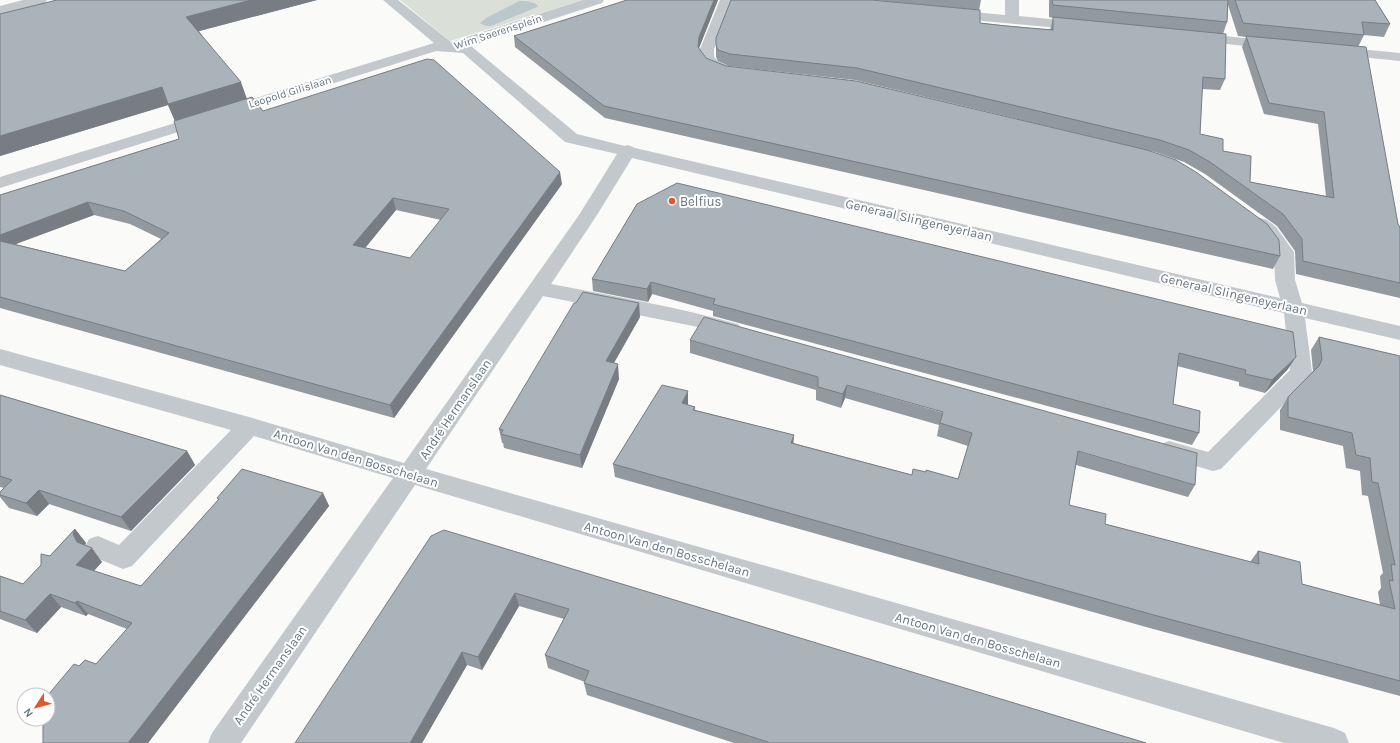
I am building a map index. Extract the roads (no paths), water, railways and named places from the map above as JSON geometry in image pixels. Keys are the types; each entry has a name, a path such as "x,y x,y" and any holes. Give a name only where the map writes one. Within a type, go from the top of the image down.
{"street":[{"path":"0,10 40,0"},
{"name":"Wim Saerensplein","path":"390,0 449,48 597,0"},
{"path":"727,0 707,49 706,57 712,65 726,71 749,74"},
{"path":"1012,0 1012,20"},
{"path":"941,13 1091,27"},
{"path":"1186,36 1289,46"},
{"name":"Leopold Gilislaan","path":"0,183 435,47 467,49"},
{"name":"Generaal Slingeneyerlaan","path":"467,49 571,138 628,150 1400,334"},
{"path":"1321,49 1400,57"},
{"name":"André Hermanslaan","path":"223,743 588,215 628,150"},
{"path":"1152,446 1213,462 1301,372 1294,309 1285,280 1284,252 1269,231 1245,213"},
{"path":"538,288 693,319 746,334"},
{"name":"Antoon Van den Bosschelaan","path":"0,357 249,426 1334,743"},
{"path":"98,547 123,558 249,426"}],"place":[{"name":"Belfius","path":"672,201"}]}
